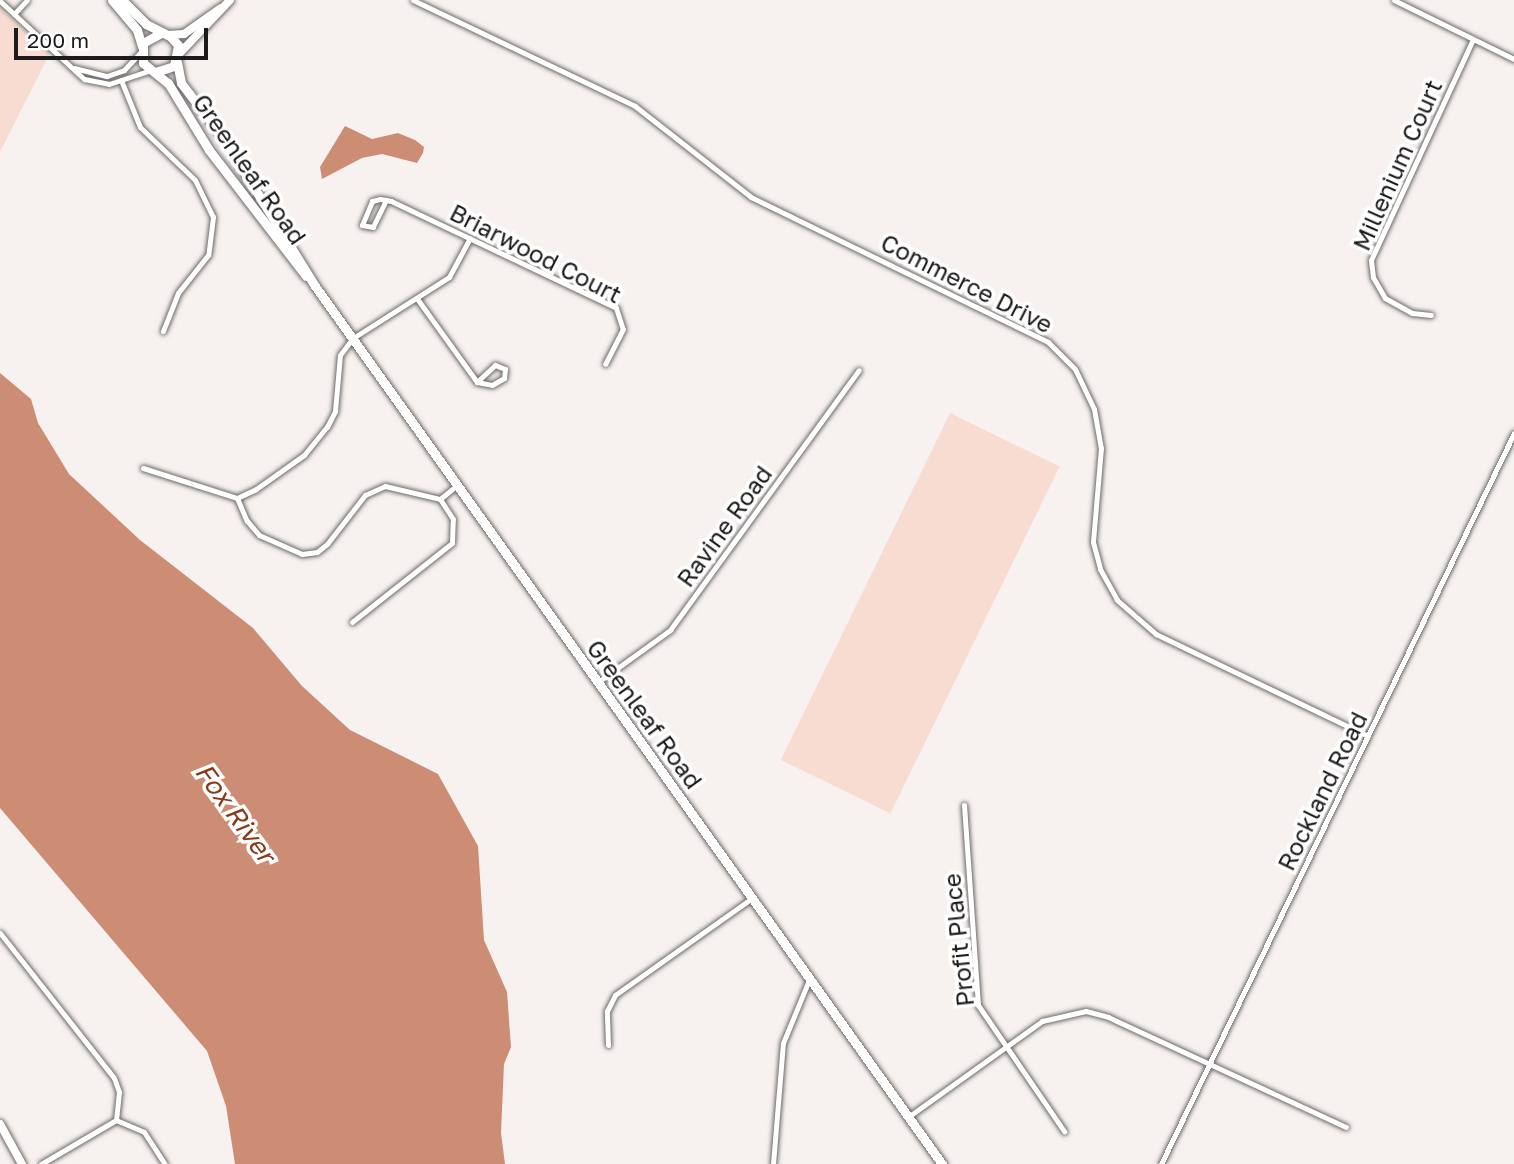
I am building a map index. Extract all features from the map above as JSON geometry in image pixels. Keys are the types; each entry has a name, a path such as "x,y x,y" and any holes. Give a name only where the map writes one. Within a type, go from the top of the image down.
{"main road":[{"path":"112,0 137,30 141,48 154,71 169,70 228,3"},
{"path":"122,0 176,43 178,58"},
{"path":"141,48 150,36 195,28 228,3"},
{"name":"Greenleaf Road","path":"178,58 181,83 222,136 315,286"},
{"name":"Greenleaf Road","path":"154,71 168,83 198,134 264,226 315,286 353,338 942,1164"},
{"path":"0,1124 22,1164"}],"street":[{"path":"14,14 27,0"},
{"name":"Commerce Drive","path":"413,0 635,106 751,197 1048,342 1075,369 1094,409 1101,448 1093,542 1100,569 1117,600 1156,634 1368,736"},
{"path":"1394,0 1514,59"},
{"path":"0,1 71,67 92,82 121,80 154,71"},
{"name":"Millenium Court","path":"1431,315 1412,313 1385,298 1373,277 1371,260 1474,39"},
{"path":"71,67 107,76 124,70 141,48"},
{"path":"121,80 140,127 195,180 210,207 212,244 203,265 178,293 163,331"},
{"path":"386,200 373,226 362,225 370,203 386,200"},
{"name":"Briarwood Court","path":"386,200 618,311 623,329 605,364"},
{"path":"237,498 304,455 327,427 335,411 341,355 353,338 418,300 449,277 470,238"},
{"path":"418,300 477,382 492,386 503,378 505,369 495,365 477,382"},
{"name":"Ravine Road","path":"598,682 670,630 859,370"},
{"name":"Rockland Road","path":"1161,1164 1514,433"},
{"path":"143,468 237,498 247,521 259,535 302,554 317,552 365,495 385,486 440,499 453,519 452,543 352,622"},
{"path":"440,499 457,485"},
{"name":"Profit Place","path":"964,805 977,1002 1064,1131"},
{"path":"608,1045 607,1011 615,995 752,898"},
{"path":"0,933 114,1078 120,1099 116,1120 41,1164"},
{"path":"773,1164 783,1043 808,979"},
{"path":"908,1117 1050,1017 1086,1012 1209,1063 1346,1127"},
{"path":"116,1120 144,1132 164,1164"}],"shaded area":[{"path":"0,8 50,53 0,152"},
{"path":"950,413 1060,466 890,813 781,760"}],"water":[{"path":"345,126 372,139 398,133 424,147 423,153 417,163 382,154 362,158 322,179 320,167"},
{"name":"Fox River","path":"0,373 31,399 38,423 69,474 140,540 253,628 302,686 350,730 438,774 478,846 484,940 507,992 511,1047 504,1064 501,1133 505,1164 235,1164 226,1106 207,1051 0,808"}]}
